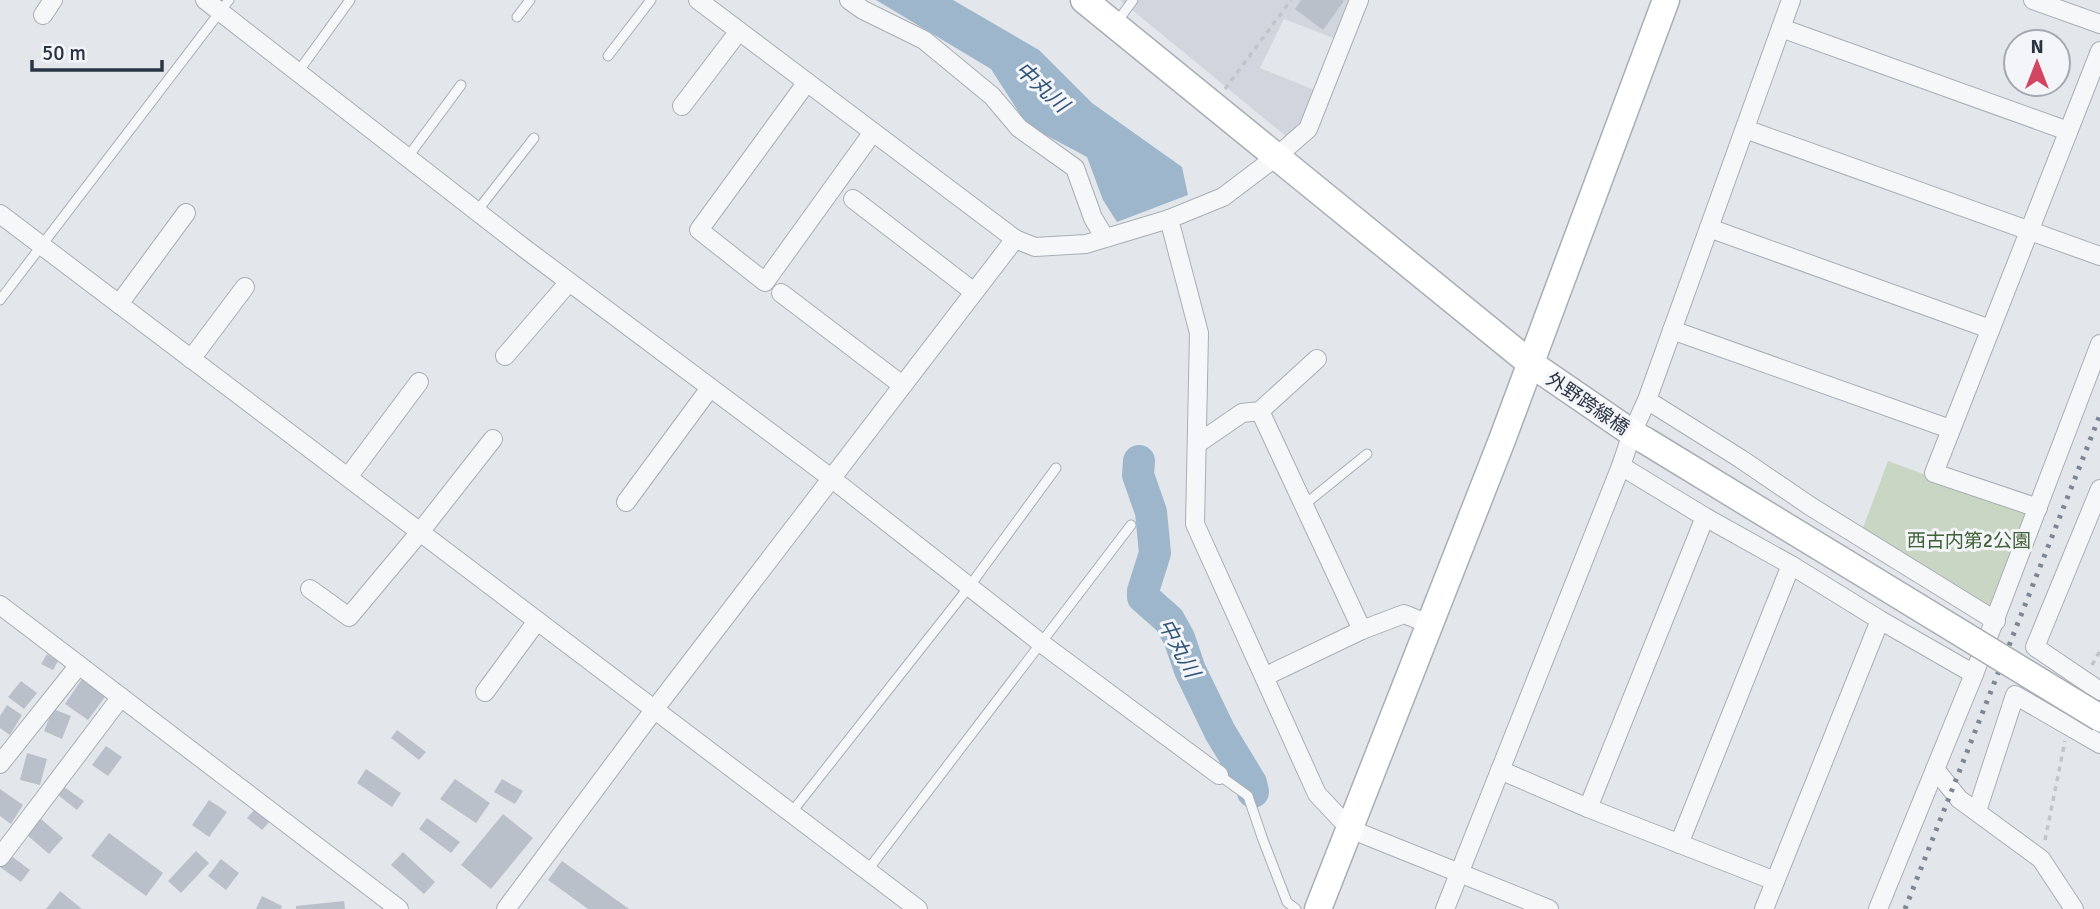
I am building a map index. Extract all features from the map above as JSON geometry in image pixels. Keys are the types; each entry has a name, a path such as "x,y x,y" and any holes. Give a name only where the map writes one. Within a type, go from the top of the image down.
{"street":[{"path":"43,15 53,0"},
{"path":"205,0 225,6 298,72 407,158 831,478 1041,643 1219,775"},
{"path":"698,0 1015,239 1035,247 1086,244 1170,219 1223,197 1276,157 1308,129 1359,0"},
{"path":"849,0 863,10 924,40 992,96 1019,128 1075,168 1093,218 1105,238"},
{"name":"外野跨線橋","path":"1084,0 1530,363 1639,437 2100,718"},
{"path":"1318,909 1431,625 1666,0"},
{"path":"1445,909 1621,466 1639,437 1647,400 1791,0"},
{"path":"2033,0 2100,24"},
{"path":"1781,28 2068,131"},
{"path":"682,106 739,30"},
{"path":"2039,508 1934,472 2100,51"},
{"path":"807,82 699,230 765,282 873,132"},
{"path":"1745,129 2100,256"},
{"path":"853,199 974,292"},
{"path":"118,304 186,213"},
{"path":"0,214 918,909"},
{"path":"1170,219 1199,332 1195,524 1266,676 1317,794 1350,829 1549,909"},
{"path":"1709,228 1990,329"},
{"path":"506,909 654,710 1015,239"},
{"path":"505,356 569,282"},
{"path":"191,359 245,286"},
{"path":"781,293 902,385"},
{"path":"1672,330 1950,429"},
{"path":"1878,909 1996,621 2100,344"},
{"path":"1197,444 1242,413 1260,411 1317,359"},
{"path":"348,477 419,382"},
{"path":"626,502 710,388"},
{"path":"1647,400 1810,506 1996,621"},
{"path":"1260,411 1362,630"},
{"path":"310,589 349,617 493,439"},
{"path":"1621,466 1974,674"},
{"path":"1977,811 2015,695 2100,489"},
{"path":"1588,808 1705,517"},
{"path":"1679,844 1791,565"},
{"path":"0,605 399,909"},
{"path":"1266,676 1362,630 1404,614 1431,625"},
{"path":"1764,909 1880,620"},
{"path":"485,692 537,621"},
{"path":"2035,647 2100,691"},
{"path":"0,764 79,666"},
{"path":"2015,695 2100,744"},
{"path":"0,857 121,697"},
{"path":"1935,769 1959,799 2041,859 2074,909"},
{"path":"1500,770 1588,808 1776,881"}],"lane":[{"path":"298,72 350,0"},
{"path":"517,17 530,0"},
{"path":"608,56 651,0"},
{"path":"1114,26 1133,0"},
{"path":"0,300 225,6"},
{"path":"407,158 461,85"},
{"path":"477,211 534,138"},
{"path":"1304,505 1367,454"},
{"path":"791,813 969,587 1056,468"},
{"path":"867,871 1131,525"},
{"path":"1219,775 1248,796 1287,902 1296,909"}],"path":[{"path":"1224,91 1291,0"},
{"path":"2084,681 2100,652"},
{"path":"2041,859 2061,756 2070,726"}],"shaded area":[{"path":"1120,0 1352,0 1336,39 1284,19 1260,68 1317,91 1305,123 1287,137"}],"green space":[{"name":"西古内第2公園","path":"1888,461 2036,515 1990,607 1863,528"}],"water":[{"path":"876,0 953,0 1039,50 1092,103 1182,167 1188,195 1117,222 1103,200 1087,157 1027,125 991,69"}],"building":[{"path":"1301,0 1344,1 1323,30 1295,9"},
{"path":"47,654 58,661 53,670 41,664"},
{"path":"84,676 108,693 88,720 65,704"},
{"path":"21,681 37,693 24,709 8,697"},
{"path":"7,705 22,715 10,735 0,728 0,716"},
{"path":"53,709 71,716 62,739 44,731"},
{"path":"397,730 426,752 419,760 391,738"},
{"path":"106,746 122,757 108,776 92,765"},
{"path":"27,753 47,759 40,785 20,780"},
{"path":"366,769 401,793 392,807 357,783"},
{"path":"455,779 490,803 476,823 440,799"},
{"path":"502,779 523,791 515,804 494,792"},
{"path":"64,787 84,801 77,810 58,795"},
{"path":"0,789 23,805 11,824 0,816"},
{"path":"209,800 227,812 209,837 192,825"},
{"path":"256,808 271,820 262,830 247,818"},
{"path":"503,814 533,838 491,889 461,865"},
{"path":"427,818 460,842 451,853 419,829"},
{"path":"41,819 63,838 49,854 27,835"},
{"path":"109,833 163,873 146,896 91,856"},
{"path":"196,851 209,863 181,893 168,881"},
{"path":"403,852 435,882 424,894 391,865"},
{"path":"10,855 30,870 21,882 0,867"},
{"path":"221,859 239,873 226,890 208,876"},
{"path":"562,861 629,909 588,909 548,880"},
{"path":"60,891 82,909 46,909"},
{"path":"262,896 282,906 281,909 256,909"},
{"path":"344,901 345,909 296,909 296,906"}],"waterway":[{"name":"中丸川","path":"1139,461 1138,475 1151,512 1155,553 1143,597 1169,620 1220,732 1251,783 1253,792"}],"railway":[{"path":"1905,909 2100,415"}]}
